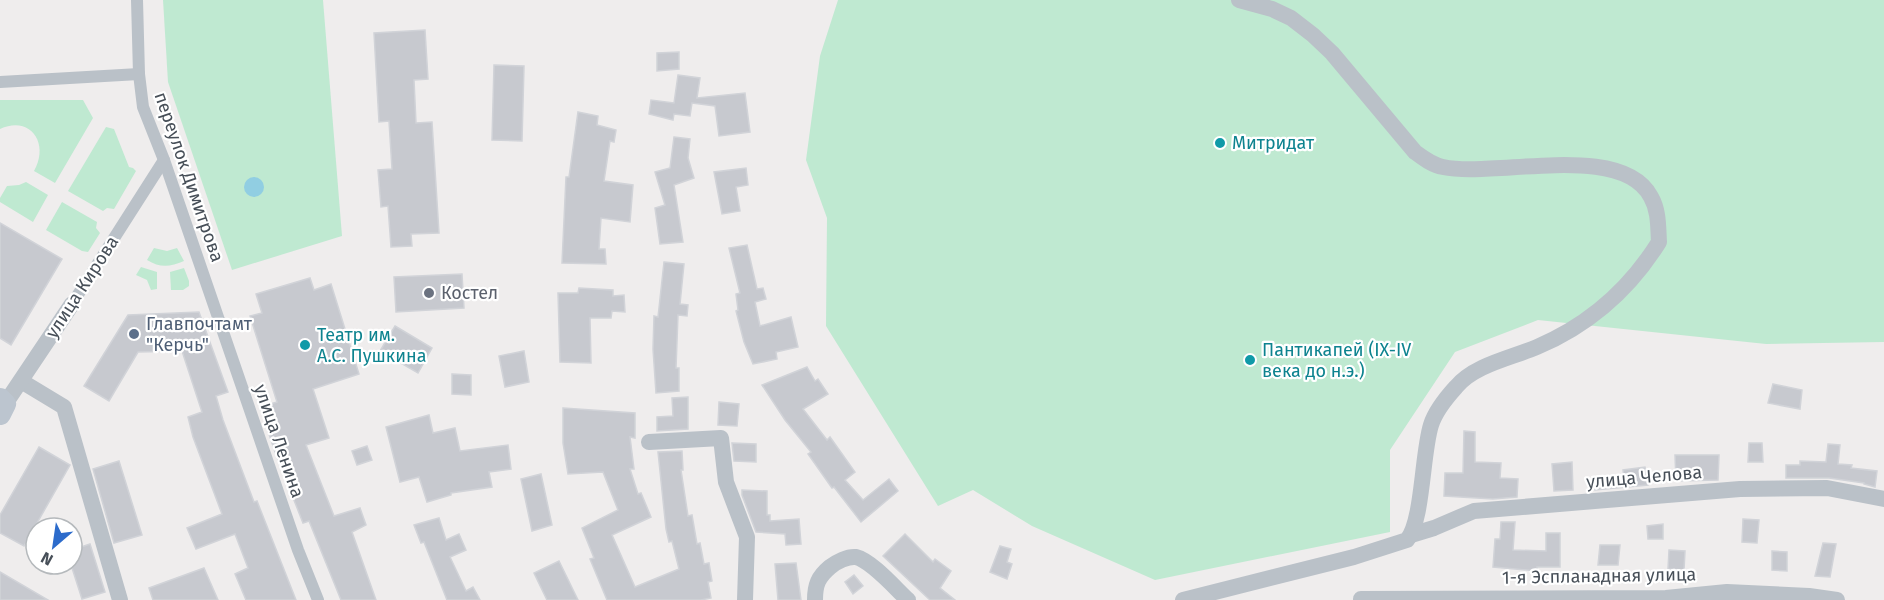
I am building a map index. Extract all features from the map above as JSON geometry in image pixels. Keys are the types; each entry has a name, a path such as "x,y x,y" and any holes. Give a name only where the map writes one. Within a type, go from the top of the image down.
{"street":[{"name":"переулок Димитрова","path":"137,0 139,74 143,107 164,160 209,292"},
{"path":"1239,0 1272,9 1291,18 1313,35 1332,53 1415,152 1428,162 1442,167 1467,169 1575,165 1610,168 1628,175 1638,183 1651,195 1656,210 1659,242 1612,300 1594,316 1571,331 1538,347 1475,372 1458,384 1431,424 1419,504 1411,535"},
{"path":"0,82 139,74"},
{"name":"улица Кирова","path":"2,406 72,304 164,160"},
{"name":"улица Ленина","path":"209,292 298,550 318,600"},
{"path":"21,381 64,407 120,600"},
{"path":"649,442 721,438 726,482 747,537 745,600"},
{"name":"улица Челова","path":"1183,600 1397,545 1411,535 1474,511 1728,490 1827,488 1884,499"},
{"path":"815,592 833,564 855,557 870,565 908,600"},
{"name":"1-я Эспланадная улица","path":"1361,598 1666,598 1727,592 1809,596 1837,600"}],"green space":[{"path":"163,0 323,0 342,236 232,270 168,82"},
{"path":"838,0 1884,0 1884,342 1766,344 1538,320 1455,352 1390,450 1390,532 1155,580 1032,526 973,490 938,506 826,326 827,218 806,160 820,56"},
{"path":"0,100 83,100 93,118 55,183 34,171 40,151 34,134 20,126 0,129"},
{"path":"106,127 114,129 129,167 136,171 114,209 107,208 103,211 68,191"},
{"path":"26,182 48,195 33,222 0,202 7,186"},
{"path":"62,202 97,222 96,228 100,233 88,252 82,251 46,230"},
{"path":"154,248 167,251 177,248 184,261 165,266 152,263 147,260"},
{"path":"141,267 157,272 157,289 151,290 147,280 136,275"},
{"path":"184,268 189,286 183,290 171,290 170,272"}],"water":[{"path":"254,177 261,180 264,187 261,194 254,197 247,194 244,187 247,180"}],"building":[{"path":"425,30 428,79 414,80 416,123 432,122 439,233 411,234 412,246 391,247 388,206 381,207 378,170 392,169 389,121 379,122 374,33"},
{"path":"679,52 679,69 657,71 657,53"},
{"path":"494,65 524,66 522,141 492,140"},
{"path":"678,75 700,78 697,98 745,93 750,132 719,136 715,106 692,103 690,116 674,114 673,120 649,114 651,100 674,103"},
{"path":"578,112 598,116 597,125 616,130 614,142 610,141 604,181 633,185 630,222 601,218 599,249 605,249 606,264 562,263 566,177 569,177"},
{"path":"674,137 690,139 688,158 694,178 674,185 683,242 660,244 655,208 665,205 655,172 670,168"},
{"path":"746,168 748,185 736,187 740,211 722,214 714,172"},
{"path":"0,223 62,259 11,345 0,338"},
{"path":"747,245 757,289 763,288 766,299 755,302 760,326 791,317 798,347 776,352 777,359 753,364 744,342 736,311 738,310 736,294 740,293 729,248"},
{"path":"664,262 684,264 680,304 688,305 687,316 678,315 676,368 679,368 679,391 656,393 653,349 654,316 658,317"},
{"name":"Костел","path":"462,274 464,308 396,312 394,277"},
{"path":"310,278 314,290 331,284 359,374 313,389 329,438 306,445 334,516 360,508 366,525 352,532 376,600 341,600 309,521 303,523 260,407 277,402 250,316 262,313 256,294"},
{"path":"579,288 613,290 613,296 624,295 625,312 612,311 611,318 590,318 591,363 560,362 558,293 578,293"},
{"path":"199,312 228,392 216,396 223,420 254,502 257,501 296,600 246,600 235,574 248,568 235,534 196,549 187,528 222,514 193,437 188,417 202,412 182,351 138,352 109,401 84,386 128,315"},
{"path":"395,326 432,348 418,373 380,351"},
{"path":"524,351 529,382 505,387 499,356"},
{"path":"807,367 815,381 818,379 828,394 803,409 827,440 830,437 855,472 845,480 863,500 889,479 898,491 861,522 834,487 832,488 808,454 811,452 785,420 762,385"},
{"path":"452,374 471,375 471,395 452,394"},
{"path":"1773,384 1802,390 1800,409 1768,403"},
{"path":"688,397 688,429 657,431 657,417 673,416 672,398"},
{"path":"719,402 739,404 737,426 718,425"},
{"path":"563,408 635,413 635,438 630,437 634,469 630,469 638,494 641,493 651,517 612,535 635,587 679,569 672,541 669,542 666,529 658,452 682,451 683,470 681,470 688,516 692,515 697,544 700,543 704,564 709,563 712,581 708,582 711,598 701,600 607,600 590,559 594,558 582,528 618,510 603,472 568,474 563,443"},
{"path":"429,415 433,433 455,428 460,451 508,445 511,469 489,472 492,487 451,493 451,495 427,502 419,477 400,482 386,427"},
{"path":"1464,431 1475,432 1475,462 1501,463 1500,478 1518,479 1517,497 1493,499 1444,496 1445,473 1463,473"},
{"path":"732,443 756,444 756,462 734,461"},
{"path":"1749,443 1762,443 1763,462 1748,462"},
{"path":"1828,444 1840,445 1838,464 1877,471 1875,487 1864,483 1829,478 1786,478 1786,465 1800,465 1800,461 1826,462"},
{"path":"367,446 372,460 357,465 352,451"},
{"path":"39,447 70,465 41,516 24,516 24,546 0,533 0,515"},
{"path":"1675,455 1719,455 1718,480 1676,481"},
{"path":"119,461 142,535 114,543 93,469"},
{"path":"1572,462 1573,490 1554,491 1552,464"},
{"path":"1645,467 1648,485 1595,490 1595,480 1624,478 1623,470"},
{"path":"541,474 552,525 532,531 521,479"},
{"path":"742,490 767,491 767,515 770,515 770,521 799,519 801,544 786,545 785,534 756,532"},
{"path":"439,518 446,540 459,534 466,550 450,557 466,591 473,587 480,600 447,600 424,542 421,543 414,525"},
{"path":"1743,519 1759,520 1757,543 1742,542"},
{"path":"1501,522 1515,522 1513,550 1546,551 1546,533 1560,533 1560,567 1537,567 1537,571 1493,567 1495,539 1500,539"},
{"path":"1663,524 1663,539 1648,539 1647,526"},
{"path":"905,534 933,562 935,559 951,571 940,588 955,600 930,600 883,556"},
{"path":"1823,543 1836,544 1830,577 1815,576"},
{"path":"90,544 105,592 82,599 75,576 84,576 84,546"},
{"path":"1600,545 1620,545 1618,565 1598,565"},
{"path":"1000,546 1011,549 1007,562 1012,564 1007,579 990,572"},
{"path":"1669,550 1685,551 1684,570 1668,569"},
{"path":"1772,551 1787,552 1787,571 1772,570"},
{"path":"559,561 578,600 547,600 534,573"},
{"path":"796,563 801,600 778,600 775,564"},
{"path":"204,568 218,600 153,600 149,588"},
{"path":"0,572 48,600 0,600"},
{"path":"854,575 863,586 853,594 845,582"}],"place":[{"name":"Митридат","path":"1220,143"},
{"name":"Костел","path":"429,293"},
{"name":"Главпочтамт \"Керчь\"","path":"134,334"},
{"name":"Театр им. А.С. Пушкина","path":"305,345"},
{"name":"Пантикапей (IX-IV века до н.э.)","path":"1250,360"}]}
